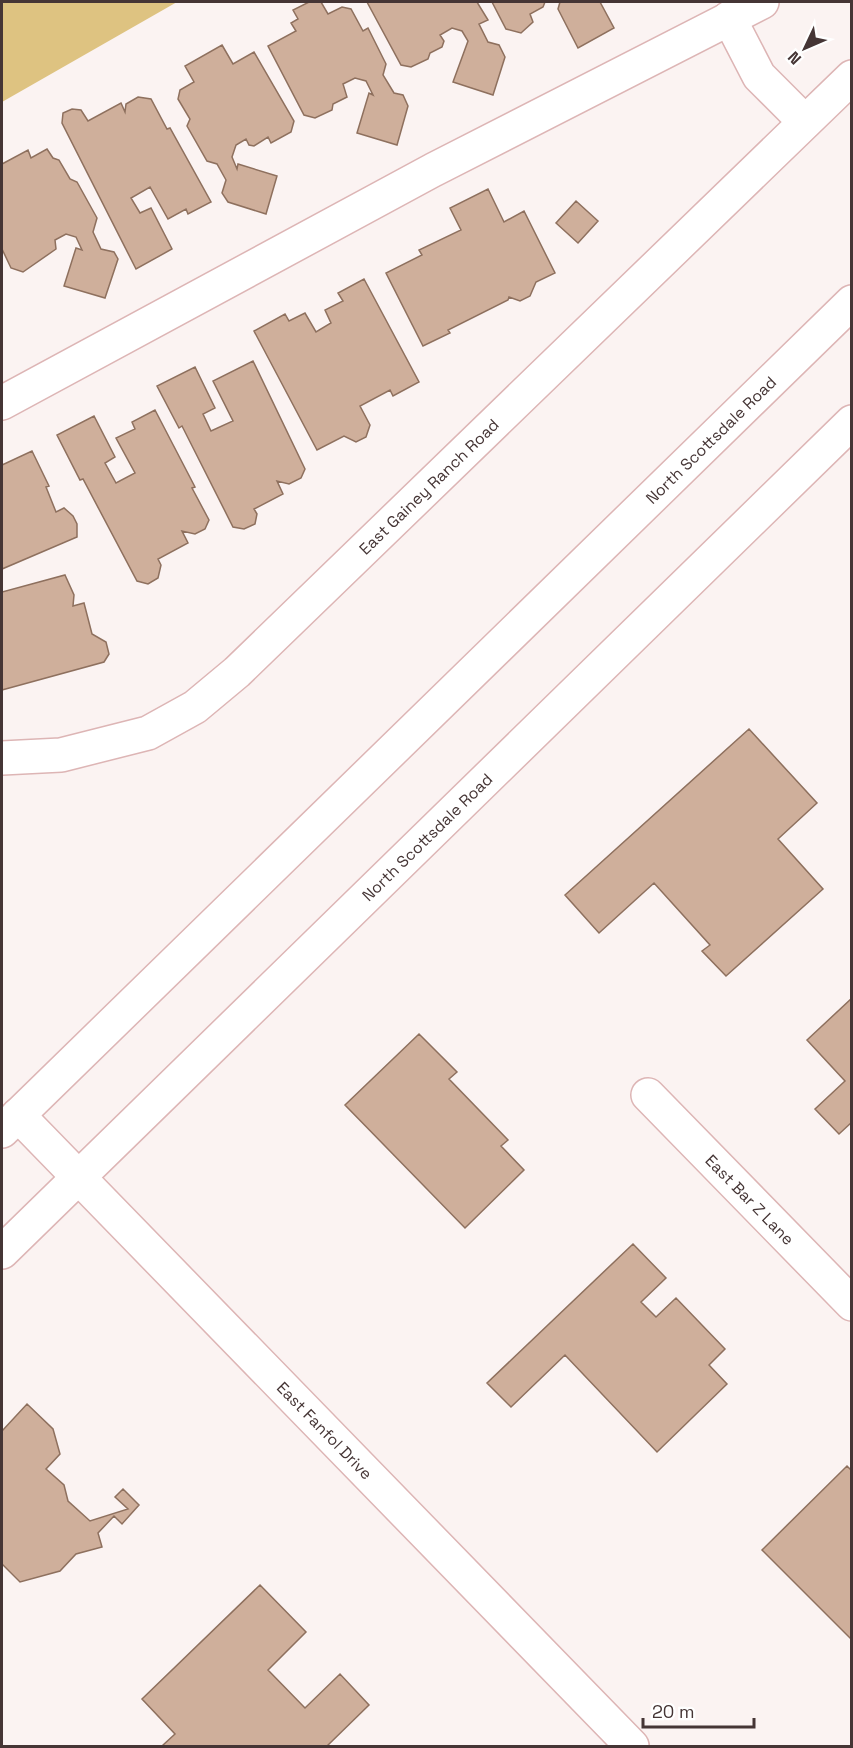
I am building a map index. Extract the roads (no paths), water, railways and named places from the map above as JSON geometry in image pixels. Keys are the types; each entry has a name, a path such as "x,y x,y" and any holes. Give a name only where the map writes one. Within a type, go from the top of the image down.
{"street":[{"path":"2,403 433,170 762,2"},
{"path":"729,18 759,76 805,122"},
{"name":"East Gainey Ranch Road","path":"2,759 61,755 148,733 195,707 237,672 852,76"},
{"name":"North Scottsdale Road","path":"10,1123 852,302"},
{"name":"North Scottsdale Road","path":"2,1252 852,422"},
{"name":"East Bar Z Lane","path":"648,1095 852,1304"},
{"name":"East Fanfol Drive","path":"10,1123 78,1177 632,1746"}]}
